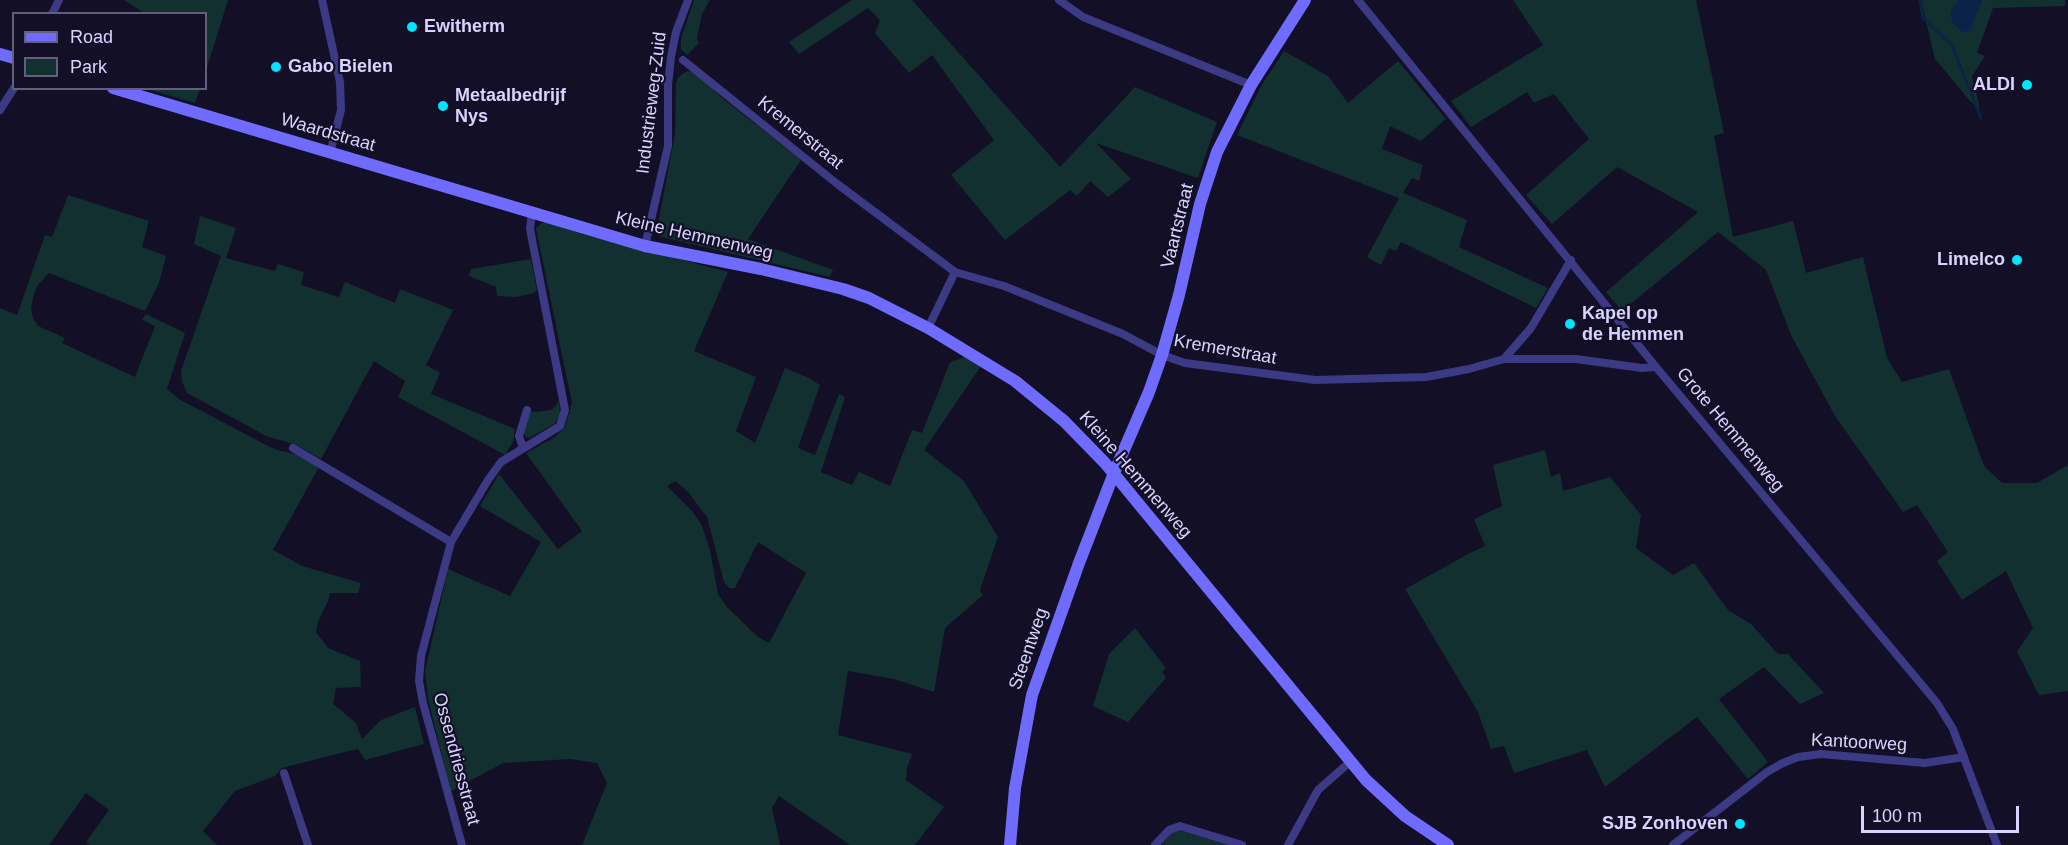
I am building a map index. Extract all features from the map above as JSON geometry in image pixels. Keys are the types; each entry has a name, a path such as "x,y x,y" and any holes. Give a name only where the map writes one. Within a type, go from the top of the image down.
{"street":[{"path":"322,0 340,82 340,110 330,153"},
{"name":"Industrieweg-Zuid","path":"645,246 668,146 668,85 671,57 676,32 688,0"},
{"path":"1059,0 1083,17 1251,85"},
{"name":"Vaartstraat","path":"1114,473 1149,392 1162,355 1179,295 1200,204 1217,152 1251,85 1305,0"},
{"name":"Grote Hemmenweg","path":"1358,0 1656,367 1936,703 1953,729 1997,845"},
{"name":"Kremerstraat","path":"683,60 836,183 955,272 1004,286 1123,334 1162,355 1185,363 1315,380 1426,377 1504,359 1576,359 1632,367 1656,367"},
{"path":"0,110 13,90"},
{"name":"Waardstraat","path":"120,90 532,213"},
{"name":"Kleine Hemmenweg","path":"532,213 645,246 761,269 843,289 869,298 928,328 1022,386 1064,421 1114,473 1351,761 1386,800 1446,845"},
{"name":"Ossendriesstraat","path":"462,845 423,703 419,681 421,656 451,542 501,462 560,426 566,410 530,229 532,213"},
{"path":"1504,359 1531,328 1571,260"},
{"path":"928,328 955,272"},
{"path":"522,448 519,436 527,410"},
{"path":"293,448 451,542"},
{"name":"Steentweg","path":"1010,845 1015,788 1032,694 1114,473"},
{"name":"Kantoorweg","path":"1672,845 1767,772 1798,757 1821,754 1926,763 1964,758"},
{"path":"1288,845 1318,790 1351,761"},
{"path":"284,773 308,845"},
{"path":"1155,845 1168,830 1180,826 1242,845"}],"green space":[{"path":"124,0 228,0 207,68 207,12 142,12"},
{"path":"694,0 710,0 702,14 697,38 699,43 687,55 681,49 681,38"},
{"path":"852,0 912,0 1060,167 1135,87 1217,122 1198,178 1096,143 1131,179 1108,197 1090,181 1077,196 1070,190 1005,240 951,175 994,140 932,55 909,73 875,33 880,20 868,8 799,54 789,42"},
{"path":"1513,0 1696,0 1724,133 1714,136 1733,237 1793,221 1806,273 1863,257 1887,358 1902,382 1949,369 1984,466 2002,483 2037,483 2068,465 2068,691 2039,695 2017,652 2033,628 2006,571 1962,600 1937,561 1948,552 1917,505 1903,512 1835,416 1791,335 1766,270 1718,232 1622,311 1606,292 1698,212 1617,167 1552,224 1526,195 1589,139 1554,94 1534,103 1527,92 1471,127 1451,101 1543,45"},
{"path":"1921,0 2065,0 2065,6 1993,8 1977,53 1985,56 1972,76 1980,109 1970,101 1935,59"},
{"path":"1284,51 1328,76 1348,103 1398,61 1446,119 1421,141 1390,126 1382,149 1423,165 1419,181 1412,178 1403,193 1467,220 1459,247 1548,288 1536,308 1401,242 1396,251 1389,248 1381,265 1367,257 1399,198 1237,135 1261,86"},
{"path":"687,71 697,73 721,97 801,160 748,239 833,270 830,277 658,235 657,229 675,134 676,83 678,77"},
{"path":"150,90 200,90 195,103"},
{"path":"68,195 149,221 142,247 166,256 159,283 145,311 49,273 37,286 33,298 31,308 38,326 65,338 62,343 135,377 155,326 142,320 146,314 185,333 167,389 179,399 268,446 295,454 319,467 273,550 302,566 361,583 358,593 330,593 318,622 316,632 328,648 360,661 361,687 336,688 333,704 356,723 362,739 381,720 415,707 424,744 365,760 358,749 282,768 275,776 235,791 203,831 217,845 90,845 86,842 109,810 86,793 49,845 0,845 0,308 17,315 45,235 52,237"},
{"path":"200,216 236,228 226,258 275,271 278,264 304,272 301,285 339,297 345,282 395,303 400,289 453,310 426,365 440,373 431,394 515,429 513,442 505,455 398,397 405,381 374,361 321,459 297,445 266,436 187,393 181,371 221,256 194,244"},
{"path":"547,222 582,234 728,272 694,351 756,377 736,431 755,443 785,368 809,378 820,385 798,448 815,455 839,394 845,397 821,472 852,485 859,472 890,486 912,430 922,433 950,362 965,357 981,366 924,450 964,481 998,537 980,590 983,595 945,628 934,692 894,679 848,671 838,735 912,754 906,780 944,807 915,845 850,845 779,796 772,808 780,845 582,845 607,783 597,763 570,759 503,763 451,791 428,699 425,671 448,569 510,596 541,542 480,506 499,474 558,549 582,531 526,453 555,437 565,427 572,403 536,229 541,223","holes":["675,481 688,492 707,517 724,582 729,588 735,588 758,542 806,573 769,643 758,637 726,606 718,594 710,550 702,526 693,512 667,486"]},
{"path":"531,259 537,290 534,293 516,297 497,296 496,287 469,276 471,269"},
{"path":"559,400 560,416 554,424 529,438 525,436 523,430 530,411 551,410"},
{"path":"1545,450 1551,477 1560,473 1563,491 1610,477 1641,515 1636,548 1673,575 1694,563 1728,610 1751,624 1778,654 1788,654 1824,693 1800,704 1764,667 1719,699 1768,762 1748,779 1697,717 1605,787 1587,750 1514,773 1504,746 1491,749 1478,712 1405,589 1485,546 1474,519 1502,506 1493,465"},
{"path":"1135,628 1166,668 1162,672 1166,678 1128,722 1093,706 1109,654"},
{"path":"1179,830 1229,845 1162,845 1171,833"}],"water":[{"path":"1958,0 1982,0 1968,31 1963,32 1953,23 1950,14"}],"waterway":[{"path":"1920,0 1923,18 1952,45 1981,118"}],"place":[{"name":"Ewitherm","path":"412,27"},
{"name":"Gabo Bielen","path":"276,67"},
{"name":"ALDI","path":"2027,85"},
{"name":"Metaalbedrijf Nys","path":"443,106"},
{"name":"Limelco","path":"2017,260"},
{"name":"Kapel op de Hemmen","path":"1570,324"},
{"name":"SJB Zonhoven","path":"1740,824"}]}
